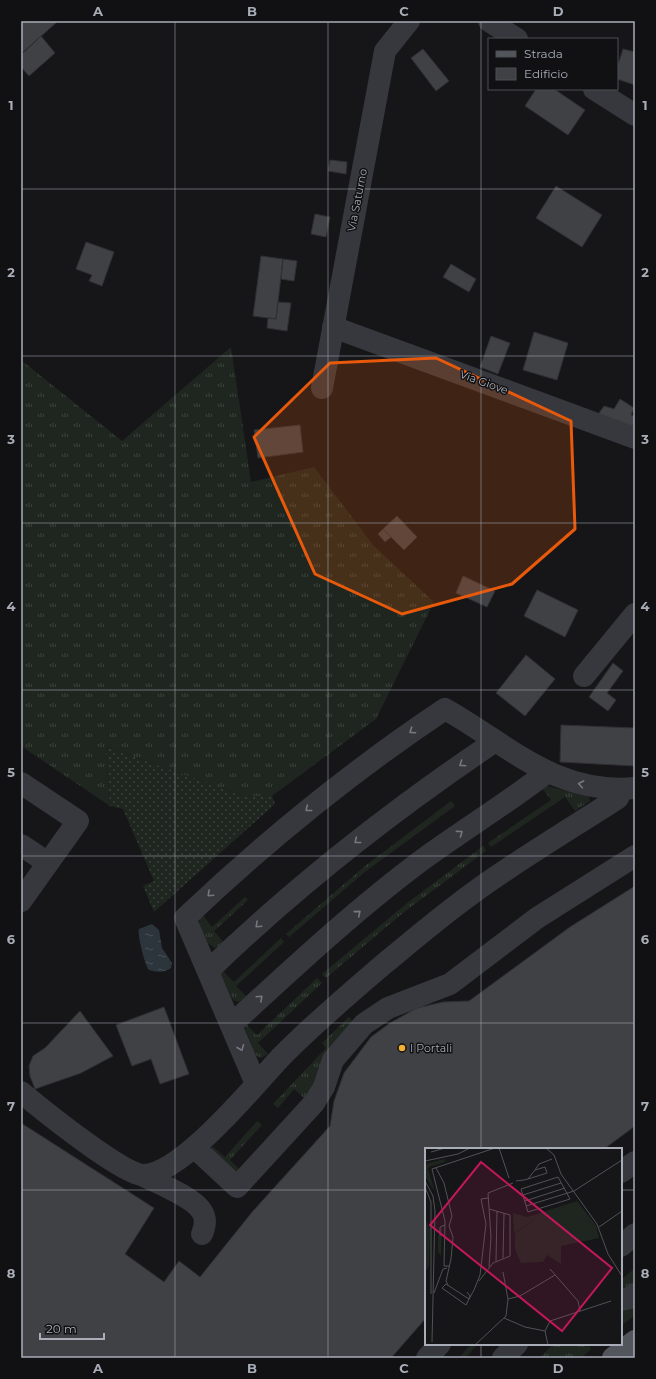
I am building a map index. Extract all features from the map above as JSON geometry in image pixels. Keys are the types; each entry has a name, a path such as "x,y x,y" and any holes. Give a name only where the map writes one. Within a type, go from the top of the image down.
{"main road":[{"path":"613,1358 635,1341"}],"street":[{"name":"Via Saturno","path":"322,388 385,51 409,21"},
{"path":"489,21 515,38"},
{"path":"596,90 635,115"},
{"name":"Via Giove","path":"333,327 635,438"},
{"path":"584,676 635,614"},
{"path":"256,1084 185,918 265,844 327,794 409,733 445,709 469,723 494,742 546,773 578,783 627,789"},
{"path":"208,971 267,916 362,837 440,779 494,742"},
{"path":"231,1025 304,958 394,882 472,824 546,773"},
{"path":"21,783 78,821 21,901"},
{"path":"142,1175 156,1173 195,1148 296,1041 341,1000 424,930 504,871 618,798 627,789"},
{"path":"21,845 48,863"},
{"path":"195,1148 237,1187 314,1103 324,1088 333,1060 364,1024 388,1008 450,984 537,918 635,856"},
{"path":"21,1092 62,1125 126,1168 189,1200 201,1210 205,1226 202,1234"},
{"path":"21,1108 62,1125"},
{"path":"622,1171 635,1162"},
{"path":"622,1245 635,1234"},
{"path":"622,1300 630,1298 635,1294"},
{"path":"428,1358 439,1345"},
{"path":"503,1358 515,1345"}],"highlighted area":[{"path":"436,358 571,421 575,529 512,584 402,614 315,574 254,437 330,363"}],"green space":[{"path":"231,347 251,482 314,467 373,545 434,602 376,719 272,796 244,796 106,747 110,806 21,746 21,360 122,441"},
{"path":"106,747 244,796 272,796 275,804 154,912 143,886 154,881 123,809 110,806"},
{"path":"544,785 589,797 590,801 575,811 565,797 491,847 488,843 551,800 541,787"},
{"path":"451,801 455,806 366,871 289,937 286,934 365,866"},
{"path":"483,846 486,851 404,912 326,978 322,974 406,904"},
{"path":"245,897 248,900 214,931 224,943 216,948 212,947 204,936 200,927 199,918 202,914 212,927"},
{"path":"281,938 284,942 236,986 247,997 238,1002 233,1000 220,973 222,970 234,982"},
{"path":"317,978 322,983 258,1043 268,1054 261,1058 255,1055 245,1029 246,1024 257,1035"},
{"path":"349,1017 353,1022 305,1099 294,1089 278,1108 273,1104 326,1048 322,1043"},
{"path":"257,1121 262,1125 230,1160 240,1170 235,1172 211,1151 212,1146 225,1157"},
{"path":"635,1268 635,1283 622,1291 622,1279"},
{"path":"635,1305 635,1315 622,1325 622,1309"},
{"path":"470,1345 477,1345 465,1358 459,1358"},
{"path":"552,1345 589,1345 591,1349 581,1358 540,1358"}],"water":[{"path":"152,924 159,930 162,948 172,963 171,968 166,971 158,972 149,970 144,957 139,937 139,929"}],"building":[{"path":"21,21 56,21 57,22 22,53"},
{"path":"41,36 55,53 29,76 21,67 21,55"},
{"path":"423,49 449,81 436,91 411,58"},
{"path":"623,49 635,52 635,85 618,79 618,65"},
{"path":"535,90 555,90 585,110 568,135 525,106"},
{"path":"330,160 347,162 346,174 328,171"},
{"path":"556,186 602,215 582,247 536,218"},
{"path":"315,214 330,217 326,237 311,234"},
{"path":"86,242 114,252 102,286 89,281 92,275 76,269"},
{"path":"261,256 283,259 276,319 253,316"},
{"path":"283,259 297,261 294,281 281,279"},
{"path":"451,264 476,279 469,292 443,277"},
{"path":"278,302 291,303 287,331 267,328 268,318 276,319"},
{"path":"534,332 568,343 557,380 523,370"},
{"path":"491,336 510,343 498,374 480,367"},
{"path":"620,399 634,408 631,415 635,416 633,429 597,416 604,406 614,409"},
{"path":"300,425 303,452 258,458 254,430"},
{"path":"397,516 417,537 404,550 383,529"},
{"path":"383,529 391,537 385,542 378,534"},
{"path":"463,576 495,591 487,607 456,593"},
{"path":"537,590 578,610 565,637 524,616"},
{"path":"526,655 555,679 525,716 496,693"},
{"path":"613,663 623,671 607,693 616,700 608,711 589,697"},
{"path":"561,725 635,728 635,766 560,762"},
{"path":"635,886 635,1126 605,1148 425,1148 425,1319 391,1358 21,1358 21,1123 154,1208 125,1254 164,1282 179,1261 200,1277 253,1211 330,1126 334,1101 344,1073 371,1037 390,1023 417,1008 443,1002 469,1001 570,927"},
{"path":"164,1007 189,1074 160,1084 151,1059 132,1066 116,1025"},
{"path":"80,1011 113,1056 81,1073 35,1089 30,1076 29,1066 33,1056 45,1048"}],"place":[{"name":"I Portali","path":"402,1048"}]}
